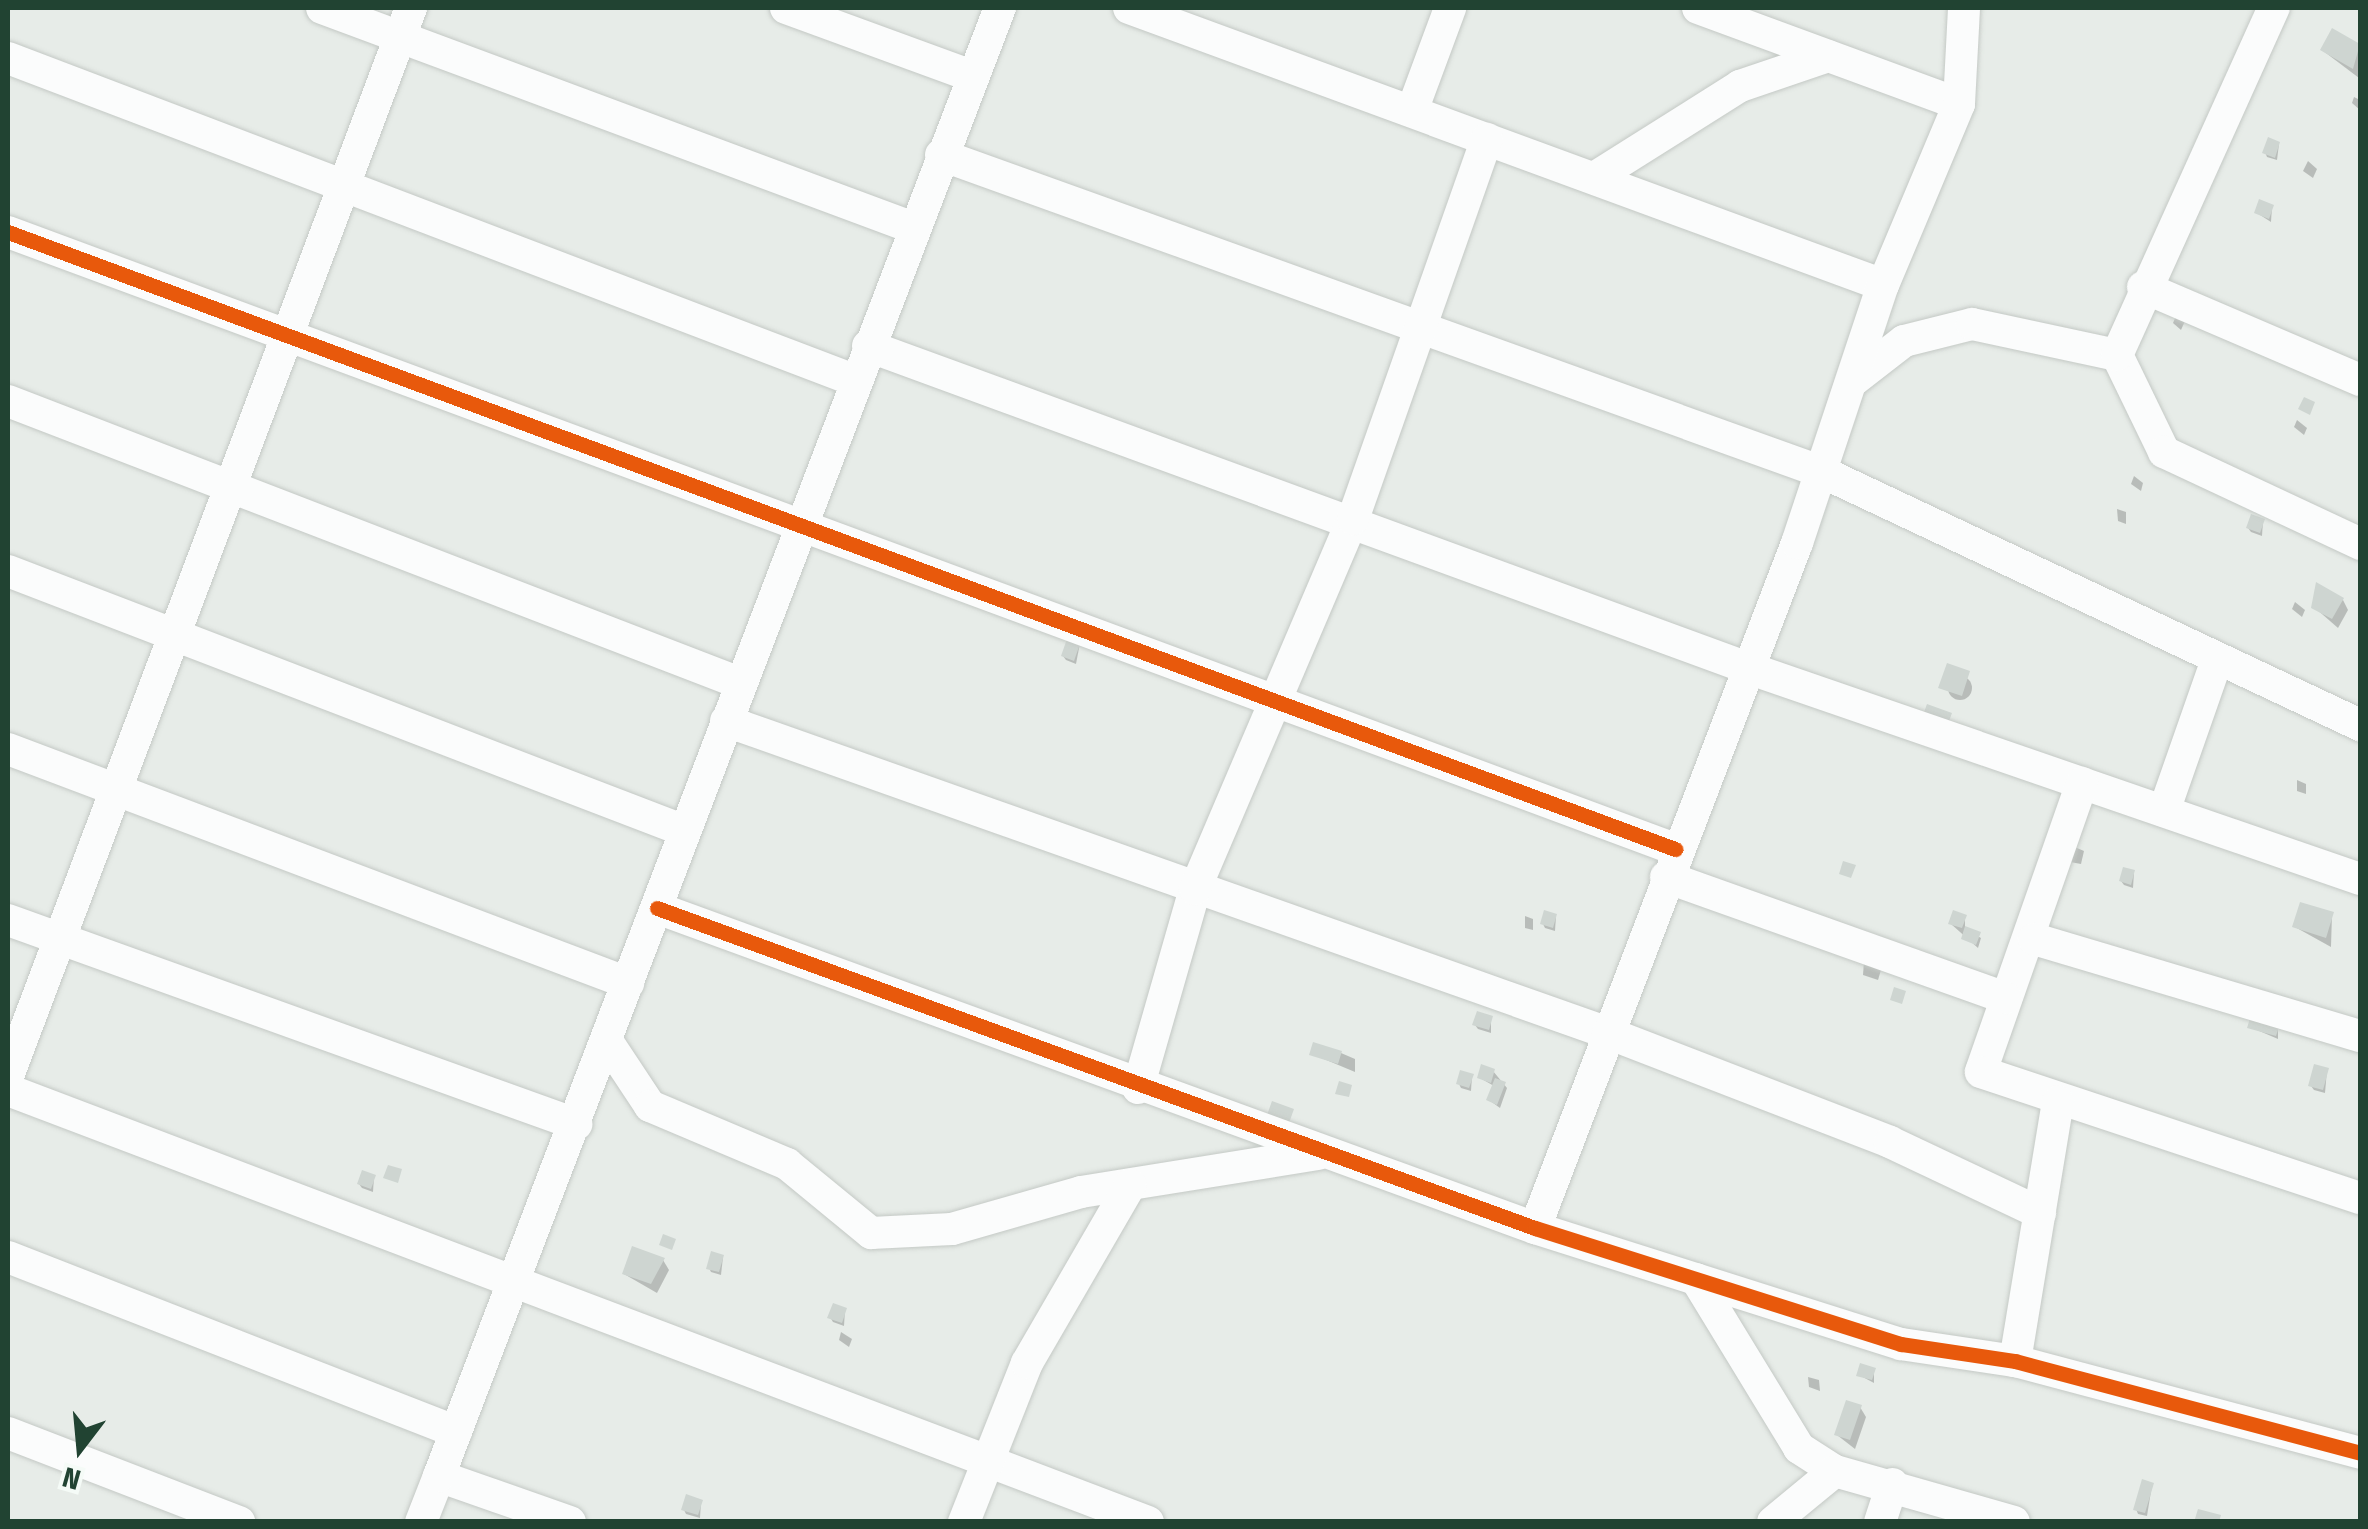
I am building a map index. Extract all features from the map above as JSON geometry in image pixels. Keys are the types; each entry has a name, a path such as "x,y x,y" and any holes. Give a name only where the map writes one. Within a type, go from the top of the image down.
{"street":[{"path":"322,8 406,22 914,228"},
{"path":"786,8 972,76"},
{"path":"421,1522 576,1124 799,522 1000,8"},
{"path":"1129,8 1883,285"},
{"path":"1412,111 1450,8"},
{"path":"1698,8 1960,104"},
{"path":"1535,1228 1670,863 1822,472 1883,285 1960,104 1964,8"},
{"path":"2274,8 2143,287 2117,355 2164,452 2360,544"},
{"path":"8,1076 233,484 294,335 406,22"},
{"path":"1594,178 1740,86 1828,56"},
{"path":"8,58 854,380"},
{"path":"1138,1088 1195,889 1280,701 1353,520 1487,139"},
{"path":"941,155 1417,331 1822,472 2360,725"},
{"path":"8,232 1280,701 2006,998"},
{"path":"2143,287 2360,380"},
{"path":"1852,383 1904,341 1972,324 2117,355"},
{"path":"868,346 1353,520 1748,668 2360,879"},
{"path":"8,401 233,484 740,683"},
{"path":"8,571 685,831"},
{"path":"2164,811 2216,660"},
{"path":"726,721 1608,1033 1890,1142 2040,1213"},
{"path":"8,749 628,983"},
{"path":"2082,783 2034,939 2006,998 1981,1072 2058,1102 2360,1198"},
{"path":"657,908 1138,1088 1535,1228 1901,1344 2016,1361 2360,1453"},
{"path":"8,920 576,1124"},
{"path":"2034,939 2360,1036"},
{"path":"607,1040 650,1106 786,1164 870,1232 952,1229 1130,1184 1323,1153"},
{"path":"8,1090 513,1286 1148,1522"},
{"path":"2016,1361 2058,1102"},
{"path":"964,1522 1027,1363 1130,1184"},
{"path":"8,1258 456,1432"},
{"path":"1696,1279 1799,1448 1835,1471 1892,1484 2014,1522"},
{"path":"8,1433 239,1522"},
{"path":"1773,1522 1835,1471"},
{"path":"438,1476 570,1522"},
{"path":"1880,1522 1892,1484"}],"building":[{"path":"2332,28 2360,44 2353,69 2320,50"},
{"path":"2268,137 2280,142 2275,158 2262,153"},
{"path":"2259,199 2274,205 2269,219 2254,213"},
{"path":"2304,397 2315,402 2310,415 2298,409"},
{"path":"2251,514 2265,519 2260,533 2246,528"},
{"path":"2316,582 2344,598 2332,619 2311,608"},
{"path":"1068,636 1081,641 1074,661 1061,656"},
{"path":"1947,663 1970,671 1962,696 1938,688"},
{"path":"1927,704 1952,713 1948,724 1923,715"},
{"path":"1843,861 1856,865 1851,878 1839,874"},
{"path":"2123,867 2135,870 2131,885 2119,881"},
{"path":"2300,902 2334,912 2326,938 2292,927"},
{"path":"1544,910 1557,914 1553,928 1540,924"},
{"path":"1953,910 1967,915 1962,928 1948,924"},
{"path":"1965,926 1981,932 1976,945 1961,939"},
{"path":"1894,987 1906,991 1902,1004 1890,1000"},
{"path":"1477,1011 1493,1016 1489,1030 1472,1025"},
{"path":"2251,1015 2280,1023 2276,1036 2247,1028"},
{"path":"1313,1042 1342,1051 1338,1064 1309,1055"},
{"path":"1481,1064 1495,1069 1491,1083 1477,1078"},
{"path":"2314,1064 2329,1068 2323,1090 2308,1086"},
{"path":"1460,1070 1474,1074 1469,1088 1456,1084"},
{"path":"1495,1078 1506,1082 1497,1105 1486,1100"},
{"path":"1339,1081 1352,1085 1349,1097 1335,1094"},
{"path":"1272,1101 1294,1109 1289,1123 1267,1115"},
{"path":"388,1165 402,1169 398,1183 383,1178"},
{"path":"362,1170 376,1175 371,1189 357,1184"},
{"path":"663,1234 676,1239 672,1250 659,1245"},
{"path":"632,1246 665,1258 651,1284 622,1274"},
{"path":"711,1251 724,1255 719,1272 706,1269"},
{"path":"833,1303 847,1308 842,1323 827,1318"},
{"path":"1860,1363 1876,1368 1872,1380 1856,1376"},
{"path":"1846,1400 1862,1405 1850,1440 1834,1435"},
{"path":"2142,1479 2154,1483 2145,1513 2133,1510"},
{"path":"686,1494 703,1500 698,1515 681,1510"},
{"path":"2198,1509 2221,1515 2219,1522 2194,1522"}],"cycle path":[{"path":"8,232 1675,849"},
{"path":"657,908 1535,1228 1901,1344 2015,1361 2360,1453"}]}
